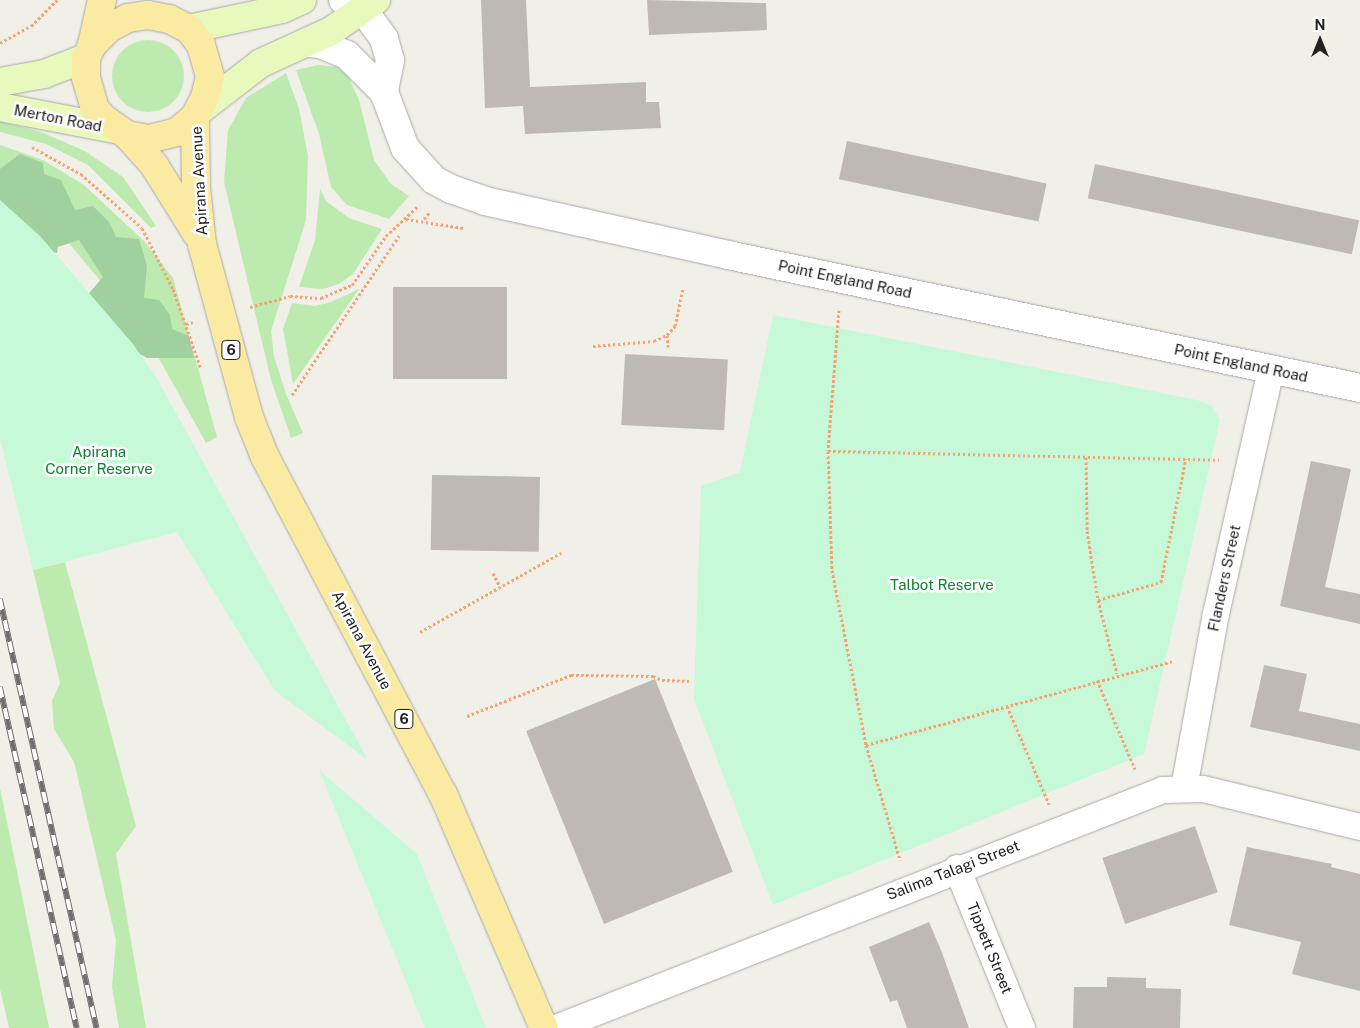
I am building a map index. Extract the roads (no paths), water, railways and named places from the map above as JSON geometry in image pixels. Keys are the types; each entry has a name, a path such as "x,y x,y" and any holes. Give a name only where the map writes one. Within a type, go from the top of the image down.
{"main road":[{"name":"6","path":"102,0 89,51 87,88 95,109 121,132"},
{"path":"89,51 109,28 128,18 148,15 224,24 303,1"},
{"path":"121,132 148,139 177,132 261,63 307,42 361,4"},
{"name":"6","path":"175,17 201,45 208,65 208,87 198,113"},
{"name":"Merton Road","path":"0,82 44,74 89,51"},
{"name":"Merton Road","path":"0,106 121,132"},
{"name":"Apirana Avenue","path":"198,113 196,187 202,244 249,418 265,457 443,794 544,1028"},
{"name":"Apirana Avenue","path":"121,132 154,165 202,244"}],"street":[{"name":"Point England Road","path":"361,4 378,29 389,51 384,92"},
{"name":"Point England Road","path":"307,42 320,44 346,55 384,92 405,148 434,180 485,201 1360,388"},
{"name":"Flanders Street","path":"1184,788 1216,614 1271,369"},
{"name":"Salima Talagi Street","path":"556,1028 1146,794 1184,788 1203,789 1360,827"},
{"name":"Tippett Street","path":"957,868 1022,1028"}],"railway":[{"path":"0,599 97,1028"},
{"path":"0,687 77,1028"}],"park label":[{"name":"Apirana Corner Reserve","path":"99,460"},
{"name":"Talbot Reserve","path":"942,585"}]}
